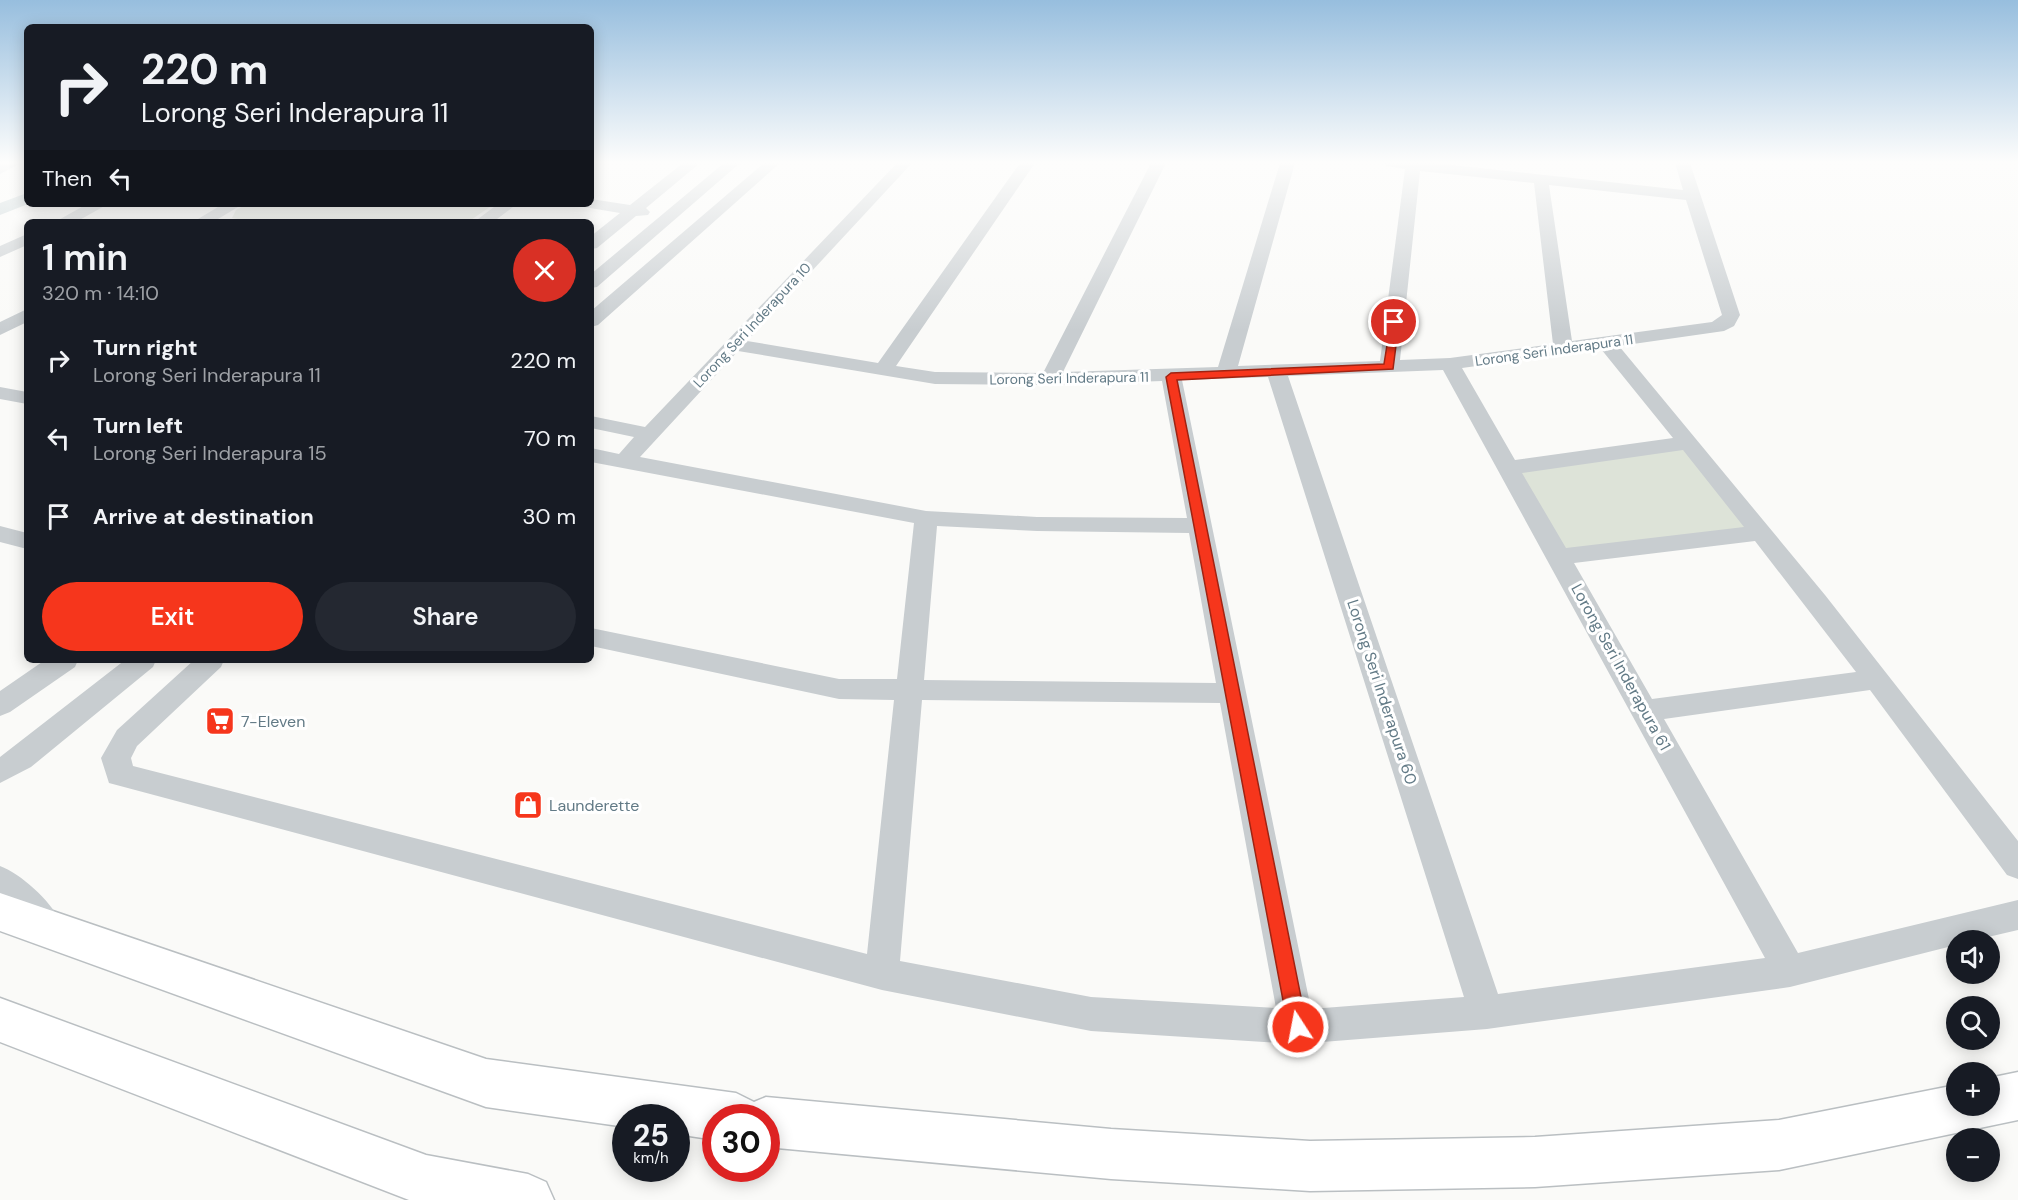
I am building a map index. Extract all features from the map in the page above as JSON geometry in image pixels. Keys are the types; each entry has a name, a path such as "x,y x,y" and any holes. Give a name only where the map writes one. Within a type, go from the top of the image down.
{"highway":[{"path":"0,912 486,1083 702,1113"},
{"path":"0,1020 426,1181 528,1200"},
{"path":"2000,1100 2018,1096"},
{"path":"780,1123 1112,1154 1322,1166 1535,1162 1779,1145 1946,1111"}],"street":[{"path":"594,242 623,219"},
{"path":"594,280 666,219"},
{"path":"594,318 708,219"},
{"name":"Lorong Seri Inderapura 10","path":"624,461 852,219"},
{"path":"883,370 989,219"},
{"path":"1050,379 1131,219"},
{"path":"1226,373 1271,219"},
{"path":"1389,367 1407,219"},
{"path":"1546,219 1563,350"},
{"name":"Lorong Seri Inderapura 11","path":"734,345 883,370 960,379 1171,377 1389,367 1450,364 1563,350 1717,327 1727,322 1731,315 1700,219"},
{"path":"0,252 24,240"},
{"path":"0,329 24,317"},
{"path":"1605,343 1875,679 2018,865"},
{"name":"Lorong Seri Inderapura 61","path":"1450,364 1790,971"},
{"name":"Lorong Seri Inderapura 60","path":"1276,372 1487,1012"},
{"path":"1171,377 1298,1027"},
{"path":"594,423 649,434"},
{"path":"1509,468 1687,443"},
{"path":"594,456 926,518 1037,524 1200,526"},
{"path":"882,974 926,518"},
{"path":"1558,557 1759,533"},
{"path":"0,534 24,540"},
{"path":"594,638 839,689 1233,693"},
{"path":"0,705 61,663"},
{"path":"0,786 11,765 139,663"},
{"path":"208,663 127,738 116,758 120,775 882,974 1090,1014 1298,1027 1487,1012 1790,971 2018,915"},
{"path":"1644,711 1875,679"},
{"path":"0,880 57,933"}],"shaded area":[{"path":"1687,443 1759,533 1558,557 1509,468"}],"place":[{"name":"7-Eleven","path":"220,721"},
{"name":"Launderette","path":"528,805"}],"route":[{"path":"1298,1027 1171,377 1389,367 1394,322"}]}
